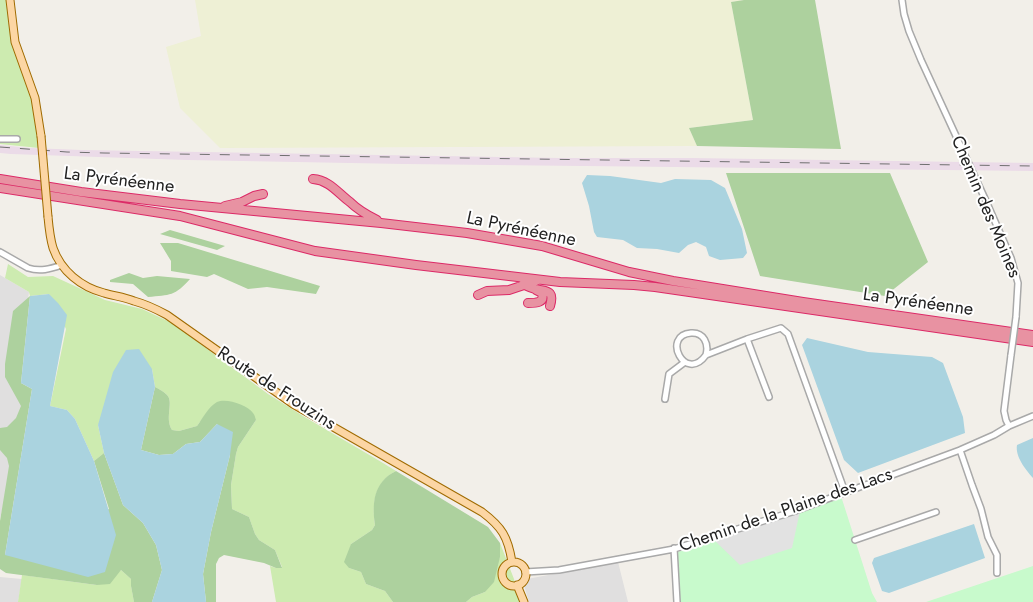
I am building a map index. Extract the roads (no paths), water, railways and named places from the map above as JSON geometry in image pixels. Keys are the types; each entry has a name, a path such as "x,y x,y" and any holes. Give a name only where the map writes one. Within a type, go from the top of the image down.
{"highway":[{"name":"La Pyrénéenne","path":"0,179 81,192 219,208 381,222 468,233 542,246 629,272 673,281 1033,335"},
{"path":"313,179 324,180 329,183 350,203 381,222"},
{"name":"La Pyrénéenne","path":"0,188 180,216 315,251 538,280 655,287 1033,342"},
{"path":"219,208 263,194"},
{"path":"506,276 542,293 544,297 542,300 537,303 528,303"},
{"path":"509,290 538,280"},
{"path":"478,296 487,291 545,290 551,298 550,306"}],"main road":[{"name":"Route de Frouzins","path":"10,0 15,42 35,98 41,136 52,245 62,265 74,278 89,288 104,294 140,303 166,315 293,404 482,512 504,534 508,542 512,562"},
{"path":"512,562 519,563 525,572 524,580 518,585 510,585 502,576 503,569 508,563 512,562"},
{"path":"518,585 524,602"}],"street":[{"name":"Chemin des Moines","path":"902,0 904,14 912,38 986,200 1011,258 1018,283 1016,318 1004,411 1009,426"},
{"path":"0,139 17,139"},
{"path":"0,252 33,270 47,270 62,265"},
{"path":"706,355 781,328 788,334 845,492"},
{"path":"688,333 702,336 708,346 706,355 698,363 690,364 685,362 678,355 677,347 680,339 688,333"},
{"path":"747,339 769,397"},
{"path":"664,399 668,374 685,362"},
{"path":"1009,426 1033,416"},
{"name":"Chemin de la Plaine des Lacs","path":"525,572 560,570 674,548 796,511 960,450 1009,426"},
{"path":"960,450 982,509 988,538 997,555 997,574"},
{"path":"855,540 936,512"},
{"path":"674,548 676,602"}],"water":[{"path":"587,175 661,183 675,179 711,180 725,188 742,229 747,253 743,258 720,260 709,256 706,247 696,242 688,245 679,253 637,248 623,240 597,237 594,232 582,183"},
{"path":"49,294 67,315 50,406 67,410 75,419 94,461 116,535 105,572 88,577 5,555 32,389 21,383 30,296"},
{"path":"807,338 868,352 932,357 943,363 963,417 965,433 858,473 844,460 802,345"},
{"path":"139,349 152,369 155,387 141,450 159,455 173,454 186,444 200,442 217,424 233,432 230,455 203,574 206,602 152,602 162,570 156,545 143,523 123,505 104,453 98,425 113,372 126,350"},
{"path":"1033,438 1033,478 1021,462 1017,445"},
{"path":"974,524 985,558 889,593 882,591 872,563 874,558"}],"railway":[{"path":"0,147 104,153 1033,166"}]}
